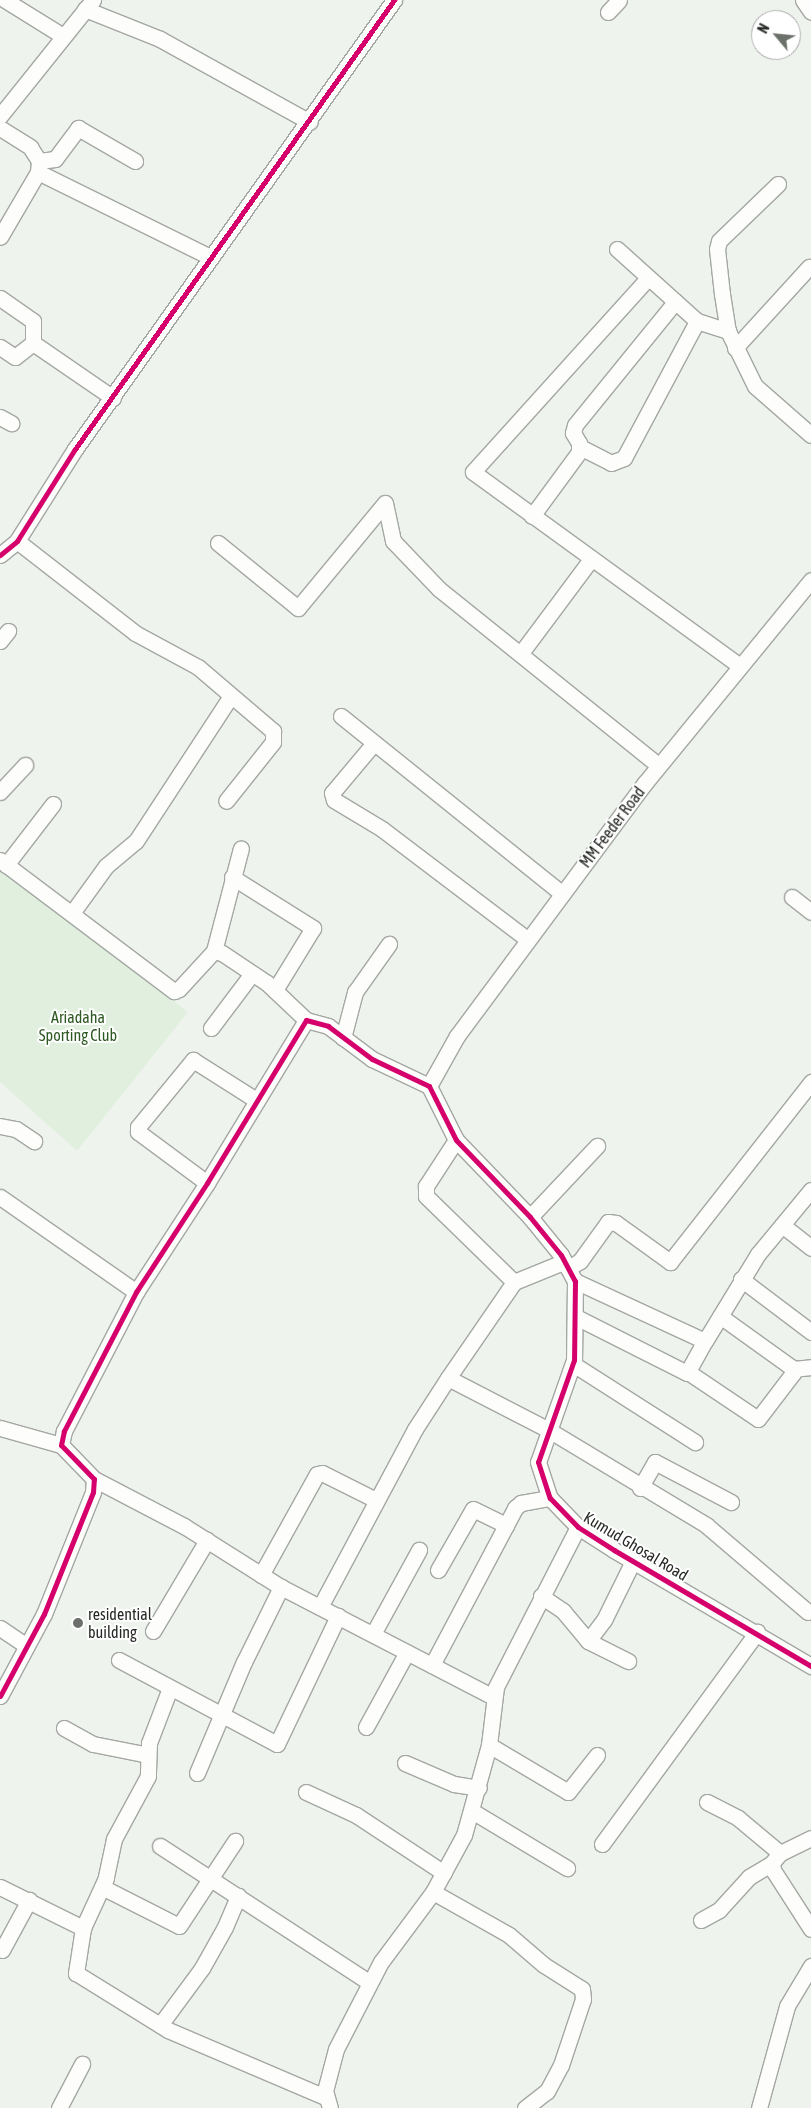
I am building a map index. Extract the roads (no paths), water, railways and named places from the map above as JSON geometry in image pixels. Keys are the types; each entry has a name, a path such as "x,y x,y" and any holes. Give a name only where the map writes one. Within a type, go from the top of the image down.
{"street":[{"path":"5,0 63,36"},
{"path":"0,555 16,541 75,450 210,258 310,122 394,0"},
{"path":"608,12 619,0"},
{"path":"802,0 811,12"},
{"path":"0,116 89,4 160,39 310,122"},
{"path":"0,128 30,147 38,167 210,258"},
{"path":"0,237 38,167 54,159 78,128 135,161"},
{"path":"778,184 719,241 717,249 728,331 734,348 755,386 811,435"},
{"path":"617,249 697,320 728,331"},
{"path":"734,348 809,267"},
{"path":"648,278 475,467 476,476 740,666"},
{"path":"0,298 33,321 33,343"},
{"path":"675,302 575,425 573,433 580,447 611,463 624,458 697,320"},
{"path":"33,343 113,398"},
{"path":"0,347 16,357 33,343"},
{"path":"532,516 580,447"},
{"path":"218,543 298,608 385,503 393,541 439,589 521,653 658,766"},
{"path":"16,541 135,633 198,667 273,732 275,737 226,801"},
{"path":"521,653 591,559"},
{"name":"MM Feeder Road","path":"429,1086 443,1056 658,766 811,580"},
{"path":"72,913 106,866 132,847 231,696"},
{"path":"342,716 562,894"},
{"path":"374,742 332,793 334,800 382,829 528,940"},
{"path":"0,792 25,765"},
{"path":"53,804 3,863 41,894 72,913 174,991 179,989 214,951 232,876 241,848"},
{"path":"232,876 313,928 275,990"},
{"path":"792,897 811,912"},
{"path":"343,1038 355,992 389,944"},
{"path":"214,951 222,953 275,990 306,1020 328,1026 372,1060 429,1086 456,1140 530,1218 571,1275 705,1341"},
{"path":"211,1028 251,975"},
{"path":"62,1445 64,1431 136,1292 207,1184 306,1020"},
{"path":"207,1184 138,1132 138,1127 193,1060 256,1100"},
{"path":"571,1275 605,1224 610,1222 670,1262 811,1082"},
{"path":"0,1126 16,1129 34,1141"},
{"path":"456,1140 426,1186 426,1196 514,1282"},
{"path":"530,1218 597,1146"},
{"path":"688,1372 741,1279 811,1190"},
{"path":"0,1197 136,1292"},
{"path":"782,1225 811,1248"},
{"path":"320,1607 376,1500 448,1378 514,1282 563,1262 571,1275"},
{"name":"Kumud Ghosal Road","path":"571,1275 576,1317 573,1364 547,1429 538,1462 550,1498 578,1527 757,1632 811,1666"},
{"path":"741,1279 811,1332"},
{"path":"720,1316 793,1369 811,1367"},
{"path":"576,1317 688,1372 758,1419 793,1369"},
{"path":"573,1364 695,1442"},
{"path":"448,1378 547,1429 640,1488 706,1525 808,1612"},
{"path":"0,1429 62,1445 94,1479 207,1540 281,1587 493,1696"},
{"path":"640,1488 655,1462 731,1502"},
{"path":"260,1575 317,1474 322,1473 376,1500"},
{"path":"0,1696 27,1646 85,1518 94,1479"},
{"path":"432,1665 518,1504 550,1498"},
{"path":"438,1570 473,1509 506,1525"},
{"path":"170,1688 153,1730 148,1754 148,1776 114,1839 102,1887 83,1928 77,1975 160,2025 328,2103 332,2058 369,1982 390,1948 433,1892 444,1873 472,1812 489,1745 493,1696 541,1596 578,1527"},
{"path":"153,1631 207,1540"},
{"path":"373,1634 419,1550"},
{"path":"588,1641 604,1620 633,1561"},
{"path":"197,1773 281,1587"},
{"path":"541,1596 563,1611 588,1641 628,1661"},
{"path":"119,1660 278,1744 338,1616"},
{"path":"0,1628 27,1646"},
{"path":"602,1844 757,1632"},
{"path":"366,1727 408,1652"},
{"path":"64,1728 94,1744 148,1754"},
{"path":"489,1745 568,1792 597,1755"},
{"path":"405,1763 454,1784 479,1788"},
{"path":"306,1792 356,1815 444,1873"},
{"path":"707,1802 738,1818 776,1858"},
{"path":"472,1812 567,1868"},
{"path":"701,1920 719,1910 749,1877 776,1858 811,1838"},
{"path":"102,1887 179,1926 235,1841"},
{"path":"160,1846 369,1982"},
{"path":"776,1858 773,1870 811,1929"},
{"path":"0,1886 83,1928"},
{"path":"433,1892 509,1935 544,1966 582,1989 583,1999 561,2065 547,2091 525,2108"},
{"path":"160,2025 202,1968 225,1927 238,1896"},
{"path":"2,1950 29,1900"},
{"path":"759,2108 787,2006 811,1966"},
{"path":"59,2108 82,2064"}],"place":[{"name":"residential building","path":"78,1623"}],"park label":[{"name":"Ariadaha Sporting Club","path":"78,1026"}]}
